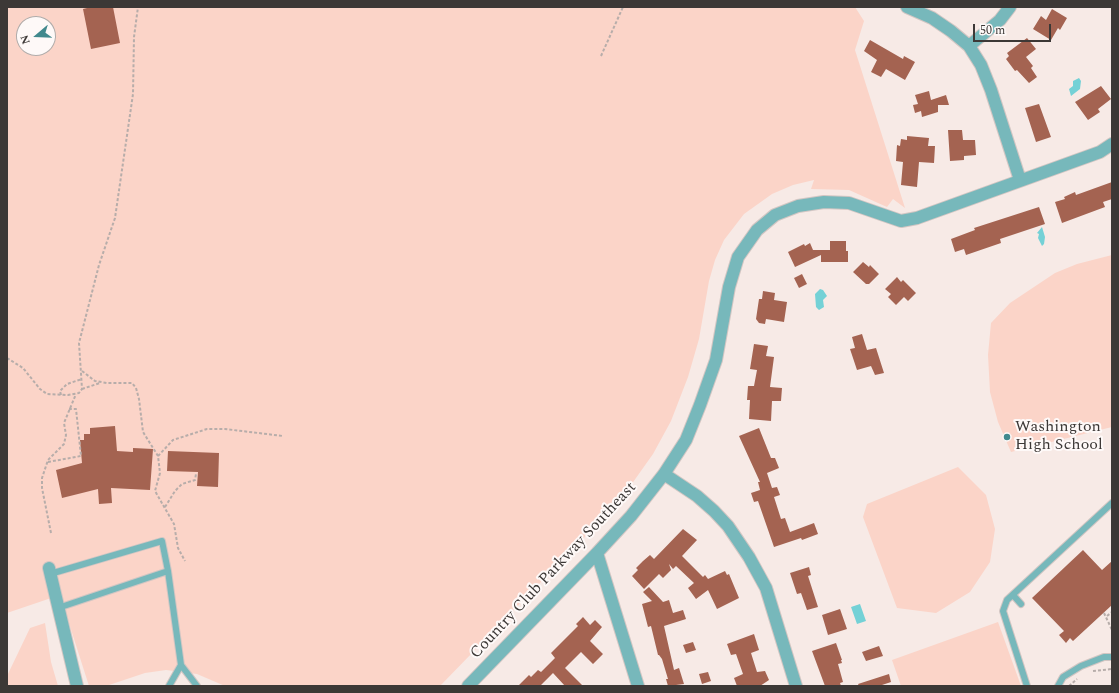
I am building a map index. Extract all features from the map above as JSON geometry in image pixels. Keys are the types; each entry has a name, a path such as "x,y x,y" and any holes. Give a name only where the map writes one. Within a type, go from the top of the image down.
{"street":[{"path":"908,7 932,18 969,46 981,65 991,90 1020,180"},
{"path":"969,46 1000,20 1010,7"},
{"name":"Country Club Parkway Southeast","path":"468,686 631,516 664,474 686,440 716,360 729,287 738,257 757,230 775,215 798,206 824,202 849,203 901,221 917,218 1100,152 1112,144"},
{"path":"664,474 697,496 714,511 728,526 749,557 766,588 796,686"},
{"path":"597,553 638,686"},
{"path":"50,571 77,686"}],"lane":[{"path":"1027,686 1003,611 1006,600 1112,503"},
{"path":"50,571 162,541 168,571 181,665 197,686"},
{"path":"58,608 168,571"},
{"path":"1013,595 1021,604"},
{"path":"1058,686 1063,677 1081,666 1104,657 1112,657"},
{"path":"169,686 181,665"}],"path":[{"path":"82,389 79,343 99,266 115,218 133,94 134,38 138,7"},
{"path":"601,56 623,7"},
{"path":"7,358 23,368 40,389 47,394 76,394"},
{"path":"82,371 100,383"},
{"path":"61,395 60,391 67,384 82,379"},
{"path":"51,532 42,488 42,478 48,462 64,444 66,435 64,423 76,394 82,389 100,383 132,383 136,388 140,399 143,432 158,456 160,473 155,491 174,524 178,548 185,561"},
{"path":"48,462 81,456 76,409 69,409"},
{"path":"158,456 173,440 207,429 225,429 283,436"},
{"path":"165,507 175,491 182,484 195,480 196,474"},
{"path":"1107,616 1112,612"},
{"path":"1104,613 1107,616 1112,630"},
{"path":"1088,673 1105,669 1112,670"},
{"path":"1069,686 1082,675"}],"shaded area":[{"path":"7,7 855,7 864,21 855,50 905,208 893,199 887,207 849,190 811,189 814,180 793,185 772,194 744,214 724,240 715,260 709,281 699,339 688,377 671,421 653,454 631,485 607,514 440,686 225,686 197,674 166,670 145,673 106,686 89,686 60,595 7,613"},
{"path":"1112,255 1112,427 1011,452 998,422 990,392 988,355 991,323 1010,303 1055,273 1077,264"},
{"path":"958,467 986,495 995,529 990,562 970,592 936,613 897,608 863,517 867,504"},
{"path":"998,622 1021,686 901,686 892,660"},
{"path":"45,623 51,662 58,686 7,686 7,676 30,628"}],"water":[{"path":"1079,78 1081,81 1080,89 1071,96 1069,89 1073,86 1073,81"},
{"path":"1042,227 1045,237 1044,244 1042,246 1038,238 1039,234 1037,233"},
{"path":"820,289 823,290 827,296 823,300 824,307 819,310 816,307 815,294"},
{"path":"860,604 866,621 857,624 851,607"}],"building":[{"path":"91,7 113,7 120,43 91,49 83,9"},
{"path":"1052,9 1067,18 1060,30 1058,28 1051,40 1033,29 1041,16 1046,20"},
{"path":"1027,38 1036,49 1026,57 1033,66 1031,68 1037,77 1029,83 1017,70 1015,71 1006,59 1009,56 1007,53"},
{"path":"870,40 903,59 904,56 915,62 905,80 886,69 881,77 871,72 877,60 864,51"},
{"path":"1101,86 1111,99 1098,109 1100,112 1088,120 1075,102"},
{"path":"929,91 931,100 946,95 949,105 938,105 938,112 922,117 921,111 915,113 913,105 918,104 915,95"},
{"path":"1039,104 1051,137 1036,142 1025,108"},
{"path":"948,130 962,130 963,140 975,140 976,155 964,156 964,160 950,161"},
{"path":"907,136 929,138 928,146 935,146 934,163 919,162 917,187 901,185 903,162 896,161 897,145 900,146 901,139 907,140"},
{"path":"1112,182 1112,199 1103,202 1105,207 1062,223 1055,202 1065,199 1064,197 1075,192 1076,195"},
{"path":"1039,207 1045,224 1000,239 1001,243 966,255 964,249 955,252 951,239 975,230 974,228"},
{"path":"830,241 846,241 848,262 821,262 821,255 795,267 788,252 804,244 805,246 810,243 813,250 830,250"},
{"path":"863,262 869,267 870,265 879,274 869,284 866,284 853,272"},
{"path":"802,274 807,284 799,288 794,278"},
{"path":"897,277 901,282 903,280 916,293 908,301 904,297 896,305 888,297 891,294 885,289"},
{"path":"763,291 775,293 774,300 787,302 784,322 766,319 765,324 759,323 756,319 759,299 762,299"},
{"path":"862,334 867,350 876,348 884,373 875,375 871,366 857,370 850,349 855,348 852,337"},
{"path":"754,344 768,346 766,356 774,357 770,387 782,388 781,401 772,401 771,421 749,419 750,400 747,400 748,386 754,386 757,370 750,369"},
{"path":"115,426 117,451 133,452 133,448 153,449 150,490 111,488 112,503 99,504 98,489 62,498 56,470 82,463 80,440 84,440 84,434 90,434 90,428"},
{"path":"759,428 771,458 775,458 779,468 767,473 772,488 777,487 780,495 774,497 781,519 785,518 790,532 814,523 818,534 802,540 801,538 774,547 758,501 754,502 751,493 760,490 758,482 760,482 739,436"},
{"path":"168,451 219,453 218,487 197,486 198,472 167,471"},
{"path":"683,529 697,540 682,556 703,577 705,575 708,579 725,571 727,575 729,574 739,598 717,609 708,590 696,599 688,588 694,583 676,566 673,569 669,564 671,570 663,578 659,574 644,589 632,576 638,570 636,568 643,561 650,555 654,559"},
{"path":"1083,550 1102,570 1112,561 1112,605 1073,641 1070,638 1066,643 1059,635 1064,631 1032,598"},
{"path":"809,567 811,575 808,576 818,607 807,610 801,593 797,594 790,573"},
{"path":"649,587 663,602 669,600 673,613 683,610 686,619 664,626 674,670 679,668 684,684 668,686 666,679 668,679 662,659 658,655 651,626 648,627 642,604 652,601 643,592"},
{"path":"840,609 847,629 828,635 822,615"},
{"path":"583,617 590,625 595,620 602,627 590,641 603,654 593,664 581,652 565,668 583,686 565,686 553,673 540,686 518,686 529,675 531,677 538,670 541,672 555,658 551,653 578,626 576,624"},
{"path":"754,634 759,650 751,653 757,672 765,671 769,680 760,686 737,686 734,678 743,674 736,654 731,655 727,644"},
{"path":"693,642 696,650 686,653 683,645"},
{"path":"836,643 842,660 842,663 838,664 843,682 840,683 841,686 825,686 812,651"},
{"path":"879,646 883,656 866,661 862,652"},
{"path":"708,672 711,681 702,684 699,674"},
{"path":"889,674 891,682 879,686 859,686 858,684"}],"place":[{"name":"Washington High School","path":"1007,437"}]}
